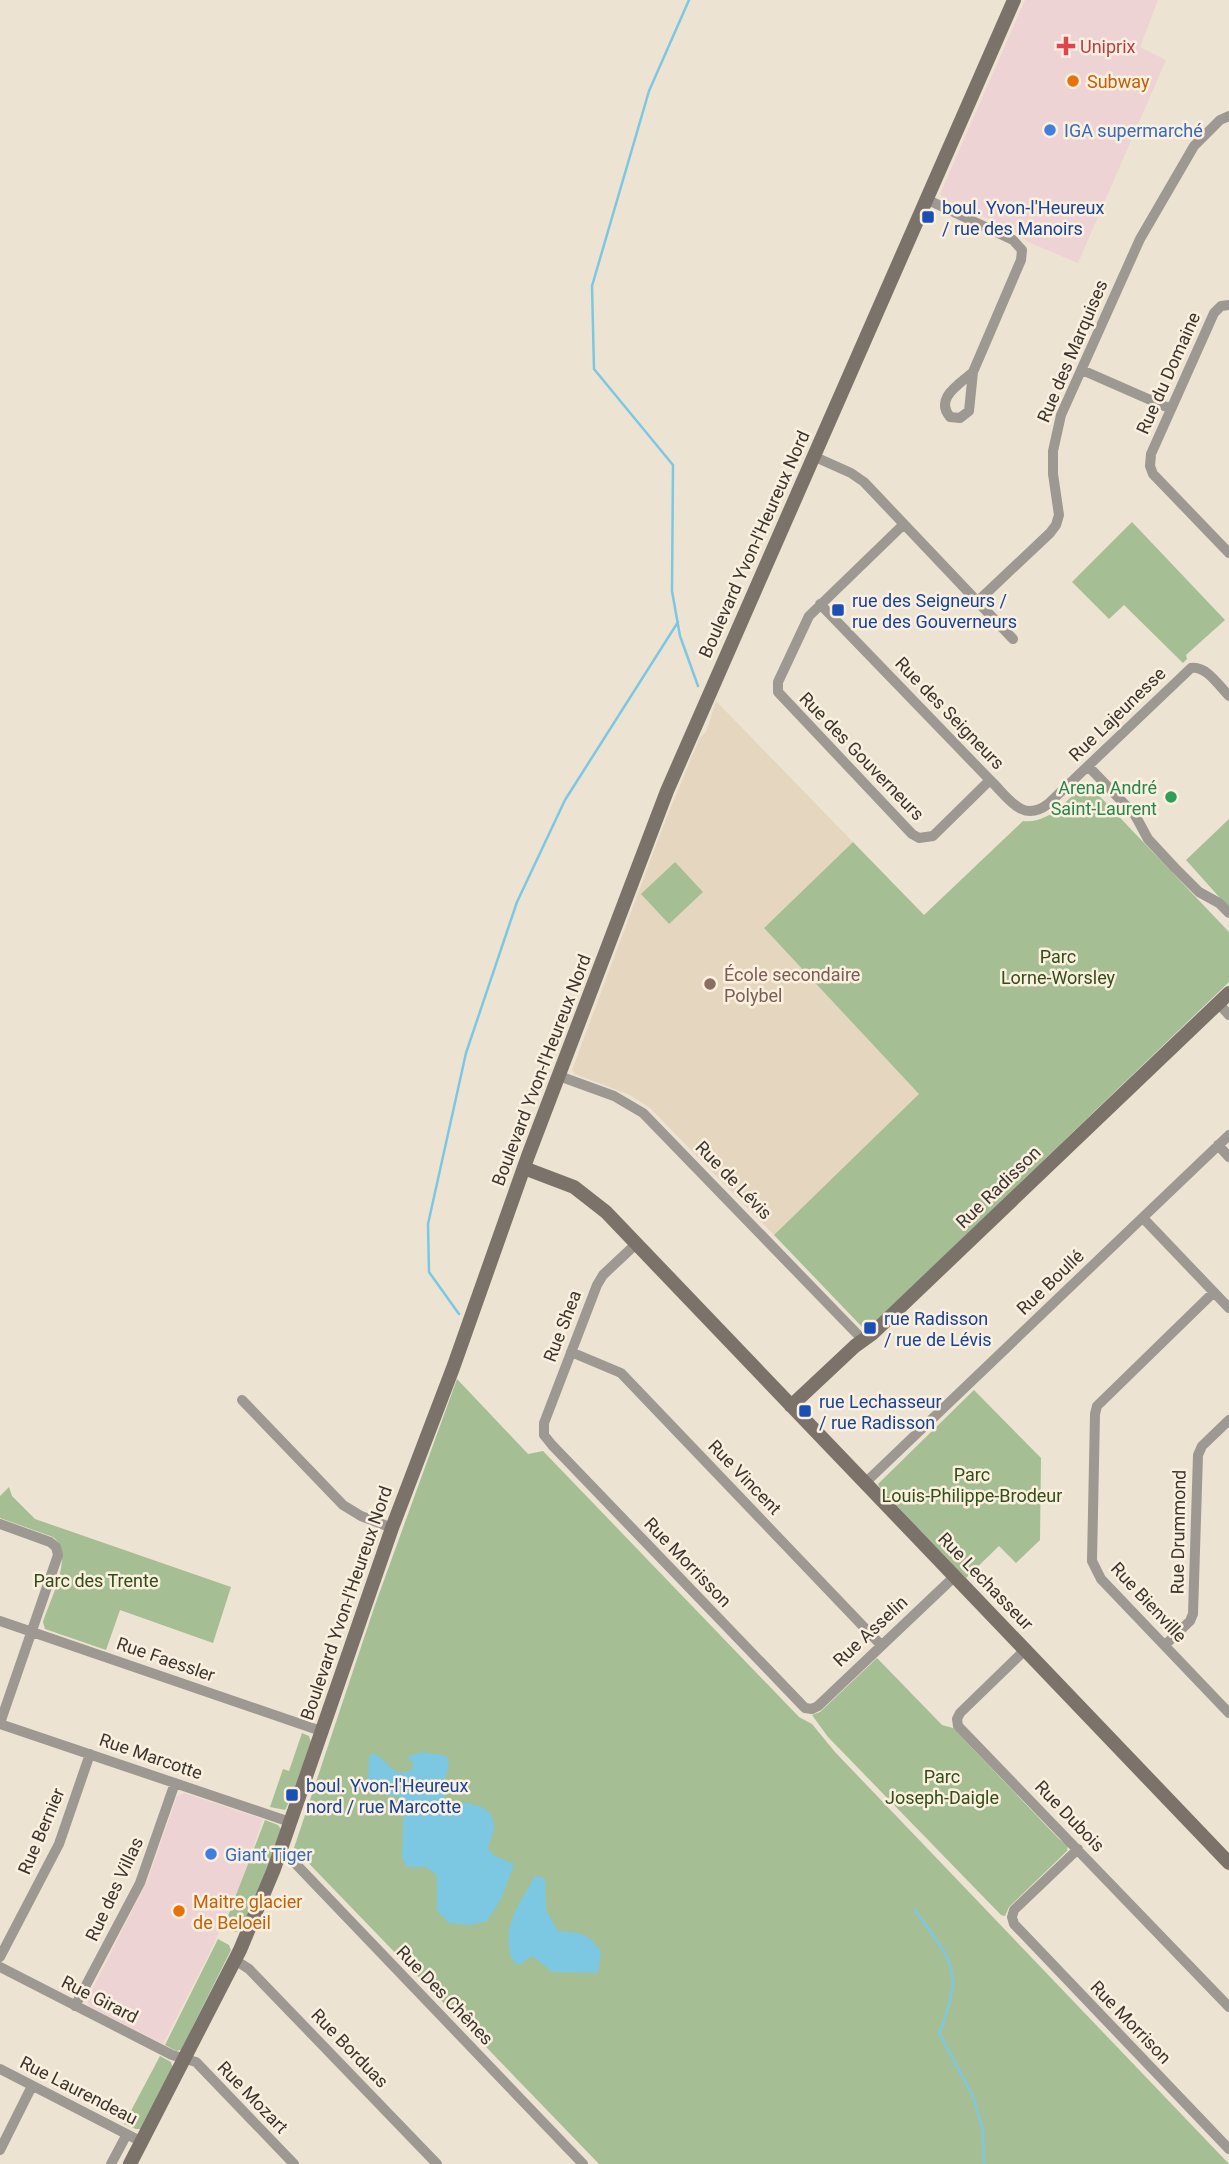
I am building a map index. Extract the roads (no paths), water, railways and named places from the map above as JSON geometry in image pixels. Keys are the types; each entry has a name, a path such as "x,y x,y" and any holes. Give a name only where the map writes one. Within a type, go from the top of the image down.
{"street":[{"name":"Boulevard Yvon-l'Heureux Nord","path":"130,2164 234,1960 279,1855 392,1528 453,1368 524,1168 667,791 1014,0"},
{"name":"Rue des Marquises","path":"978,601 1056,525 1059,511 1053,474 1054,442 1061,415 1140,239 1194,146 1220,120 1229,116"},
{"path":"926,200 1013,240 1022,250 1021,260 973,372"},
{"name":"Rue du Domaine","path":"1226,305 1214,313 1150,457 1151,469 1229,553"},
{"path":"1082,370 1171,409"},
{"path":"813,456 860,478 1013,639"},
{"name":"Rue des Gouverneurs","path":"904,524 808,616 778,682 779,694 912,834 922,839 933,836 990,780"},
{"name":"Rue des Seigneurs","path":"820,604 990,780 1028,813"},
{"name":"Rue Lajeunesse","path":"1028,813 1044,807 1189,669 1197,666 1203,669 1229,696"},
{"path":"1088,766 1135,815 1148,839 1175,868 1199,892 1219,903 1229,913"},
{"path":"1224,998 1229,1014"},
{"name":"Rue Radisson","path":"791,1406 1224,998"},
{"name":"Rue de Lévis","path":"559,1076 614,1096 643,1113 863,1340"},
{"name":"Rue Boullé","path":"865,1483 1229,1135"},
{"path":"1218,1146 1229,1157"},
{"name":"Rue Lechasseur","path":"524,1168 562,1182 587,1196 636,1244 1229,1863"},
{"path":"1143,1218 1229,1308"},
{"name":"Rue Shea","path":"544,1435 544,1423 598,1282 636,1244"},
{"name":"Rue Bienville","path":"1214,1292 1103,1398 1095,1411 1094,1567 1101,1579 1229,1713"},
{"name":"Rue Vincent","path":"571,1352 621,1373 881,1645"},
{"path":"242,1400 343,1505 361,1516 392,1528"},
{"name":"Rue Drummond","path":"1165,1645 1189,1623 1194,1614 1198,1455 1202,1446 1229,1420"},
{"name":"Rue Morrisson","path":"544,1435 796,1700 810,1709"},
{"path":"0,1524 50,1542 57,1550 57,1560 0,1723"},
{"name":"Rue Asselin","path":"810,1709 818,1706 954,1577"},
{"name":"Rue Faessler","path":"0,1621 321,1731"},
{"name":"Rue Dubois","path":"1025,1650 960,1713 957,1724 1229,2007"},
{"name":"Rue Marcotte","path":"0,1723 290,1822"},
{"name":"Rue Bernier","path":"0,1957 62,1837 90,1754"},
{"name":"Rue des Villas","path":"75,2006 140,1882 175,1783"},
{"name":"Rue Morrison","path":"1078,1849 1017,1907 1012,1917 1016,1926 1229,2149"},
{"name":"Rue Des Chênes","path":"279,1855 292,1860 583,2164"},
{"name":"Rue Borduas","path":"234,1960 249,1969 433,2163"},
{"name":"Rue Girard","path":"0,1967 184,2059"},
{"name":"Rue Mozart","path":"184,2059 196,2062 294,2164"},
{"name":"Rue Laurendeau","path":"0,2069 142,2141"},
{"path":"0,2150 32,2086"},
{"path":"111,2164 127,2134"}],"water":[{"path":"422,1752 447,1756 449,1766 441,1790 448,1802 477,1805 489,1812 494,1826 488,1848 493,1855 514,1864 501,1899 487,1921 470,1925 449,1923 437,1911 437,1875 426,1867 407,1867 402,1857 404,1800 398,1796 385,1795 368,1780 369,1756 374,1753 392,1769 406,1772 413,1769 413,1763 407,1757"},
{"path":"535,1876 545,1878 546,1910 558,1931 583,1935 601,1952 598,1973 553,1972 532,1956 521,1964 514,1963 508,1939 510,1928"}],"waterway":[{"path":"689,0 649,91 592,286 594,369 673,465 672,591 680,636 698,686"},
{"path":"459,1314 429,1272 428,1224 466,1053 517,902 565,800 678,622"},
{"path":"915,1910 938,1942 951,1967 951,1995 939,2033 973,2096 983,2130 984,2164"}],"place":[{"name":"Uniprix","path":"1066,46"},
{"name":"Subway","path":"1073,81"},
{"name":"IGA supermarché","path":"1050,130"},
{"name":"boul. Yvon-l'Heureux / rue des Manoirs","path":"928,217"},
{"name":"rue des Seigneurs / rue des Gouverneurs","path":"838,610"},
{"name":"Arena André Saint-Laurent","path":"1171,797"},
{"name":"École secondaire Polybel","path":"710,984"},
{"name":"rue Radisson / rue de Lévis","path":"870,1328"},
{"name":"rue Lechasseur / rue Radisson","path":"805,1411"},
{"name":"boul. Yvon-l'Heureux nord / rue Marcotte","path":"292,1795"},
{"name":"Giant Tiger","path":"211,1854"},
{"name":"Maitre glacier de Beloeil","path":"179,1911"}],"park label":[{"name":"Parc Lorne-Worsley","path":"1058,966"},
{"name":"Parc Louis-Philippe-Brodeur","path":"972,1484"},
{"name":"Parc des Trente","path":"96,1580"},
{"name":"Parc Joseph-Daigle","path":"942,1786"}]}
